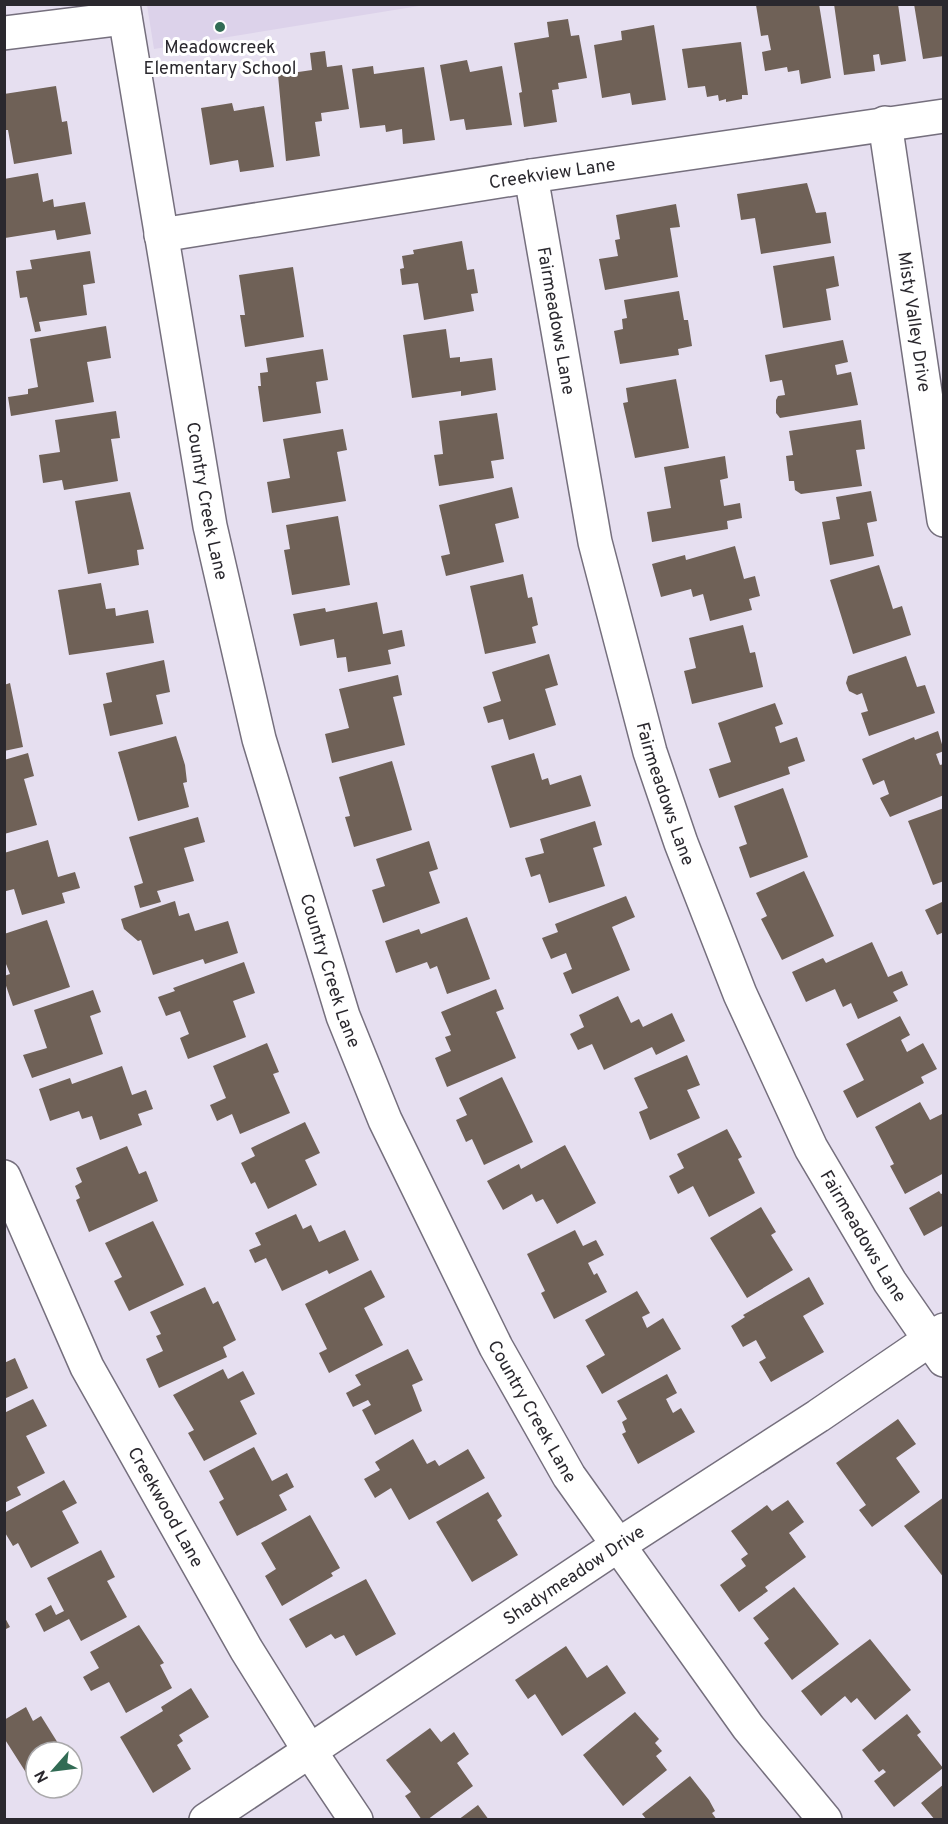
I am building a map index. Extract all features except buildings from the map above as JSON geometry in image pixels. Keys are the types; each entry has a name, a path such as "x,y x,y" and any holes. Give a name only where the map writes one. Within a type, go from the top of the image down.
{"street":[{"path":"4,33 124,11"},
{"name":"Country Creek Lane","path":"124,11 210,526 259,739 343,1016 385,1120 496,1347 569,1476 748,1727 825,1820"},
{"name":"Creekview Lane","path":"161,235 531,176 944,116"},
{"name":"Misty Valley Drive","path":"885,123 944,520"},
{"name":"Fairmeadows Lane","path":"531,176 595,542 650,752 681,843 740,994 811,1148 890,1282 939,1343"},
{"name":"Creekwood Lane","path":"4,1177 87,1367 246,1648 309,1750 356,1820"},
{"name":"Shadymeadow Drive","path":"206,1820 617,1546 818,1416 939,1343"}],"shaded area":[{"name":"Meadowcreek Elementary School","path":"147,4 425,5 154,49"}],"place":[{"name":"Meadowcreek Elementary School","path":"220,27"}]}
